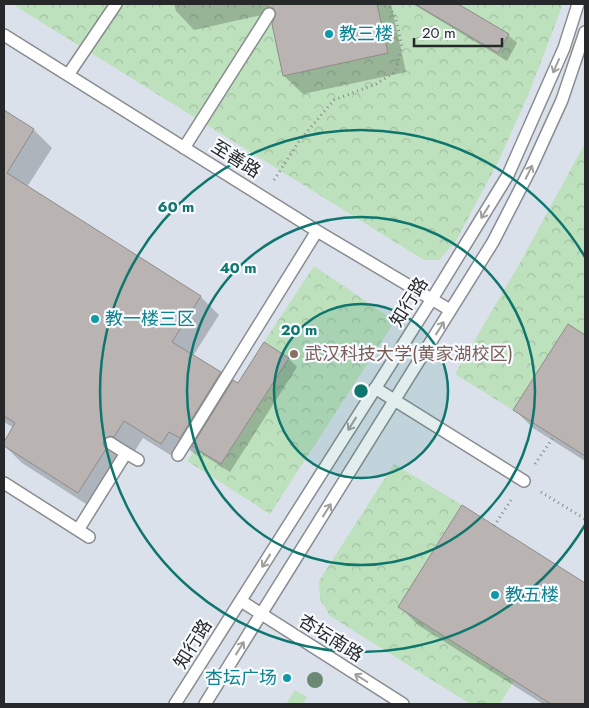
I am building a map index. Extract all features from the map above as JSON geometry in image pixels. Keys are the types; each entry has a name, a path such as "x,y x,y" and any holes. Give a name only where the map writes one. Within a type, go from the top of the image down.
{"lane":[{"path":"68,76 116,4"},
{"name":"知行路","path":"175,704 508,176 564,48 578,4"},
{"path":"184,148 270,14"},
{"path":"205,704 493,242 531,168 562,100 585,32"},
{"name":"至善路","path":"4,35 317,231 450,310"},
{"path":"178,455 317,231"},
{"path":"375,388 524,481"},
{"path":"110,443 138,460"},
{"path":"78,530 126,453"},
{"path":"4,483 89,537"},
{"name":"杏坛南路","path":"241,601 402,704"}],"path":[{"path":"263,197 300,140 334,100 376,84 394,72 402,48 396,20 388,4"},
{"path":"494,526 554,436"},
{"path":"524,481 585,519"}],"shaded area":[{"name":"武汉科技大学(黄家湖校区)","path":"4,4 585,4 585,704 4,704"}],"green space":[{"path":"12,4 563,4 529,93 499,160 456,241 439,260 424,260"},
{"path":"585,143 585,335 568,324 513,410 455,374 521,261"},
{"path":"314,266 395,321 270,514 187,461 196,449 221,464 289,358 264,342"},
{"path":"394,464 462,505 398,607 514,681 500,704 470,704 330,616 320,599 319,581"},
{"path":"295,690 307,697 303,704 286,704"}],"building":[{"name":"教三楼","path":"267,4 377,4 388,53 283,76 272,24 276,14 273,8 268,7"},
{"path":"415,4 458,4 509,34 498,53"},
{"name":"教一楼三区","path":"4,110 34,129 7,173 201,296 172,342 221,372 180,438 169,432 161,444 124,421 114,437 110,436 104,439 103,443 106,449 78,493 4,446 4,442 15,423 4,416"},
{"path":"568,324 585,335 585,456 513,410"},
{"path":"264,342 289,358 221,464 192,446 233,380 238,383"},
{"name":"教五楼","path":"462,505 585,583 585,704 551,704 398,607"}],"place":[{"name":"教三楼","path":"329,34"},
{"name":"教一楼三区","path":"95,319"},
{"name":"武汉科技大学(黄家湖校区)","path":"294,354"},
{"name":"教五楼","path":"495,595"},
{"name":"杏坛广场","path":"287,678"}]}
